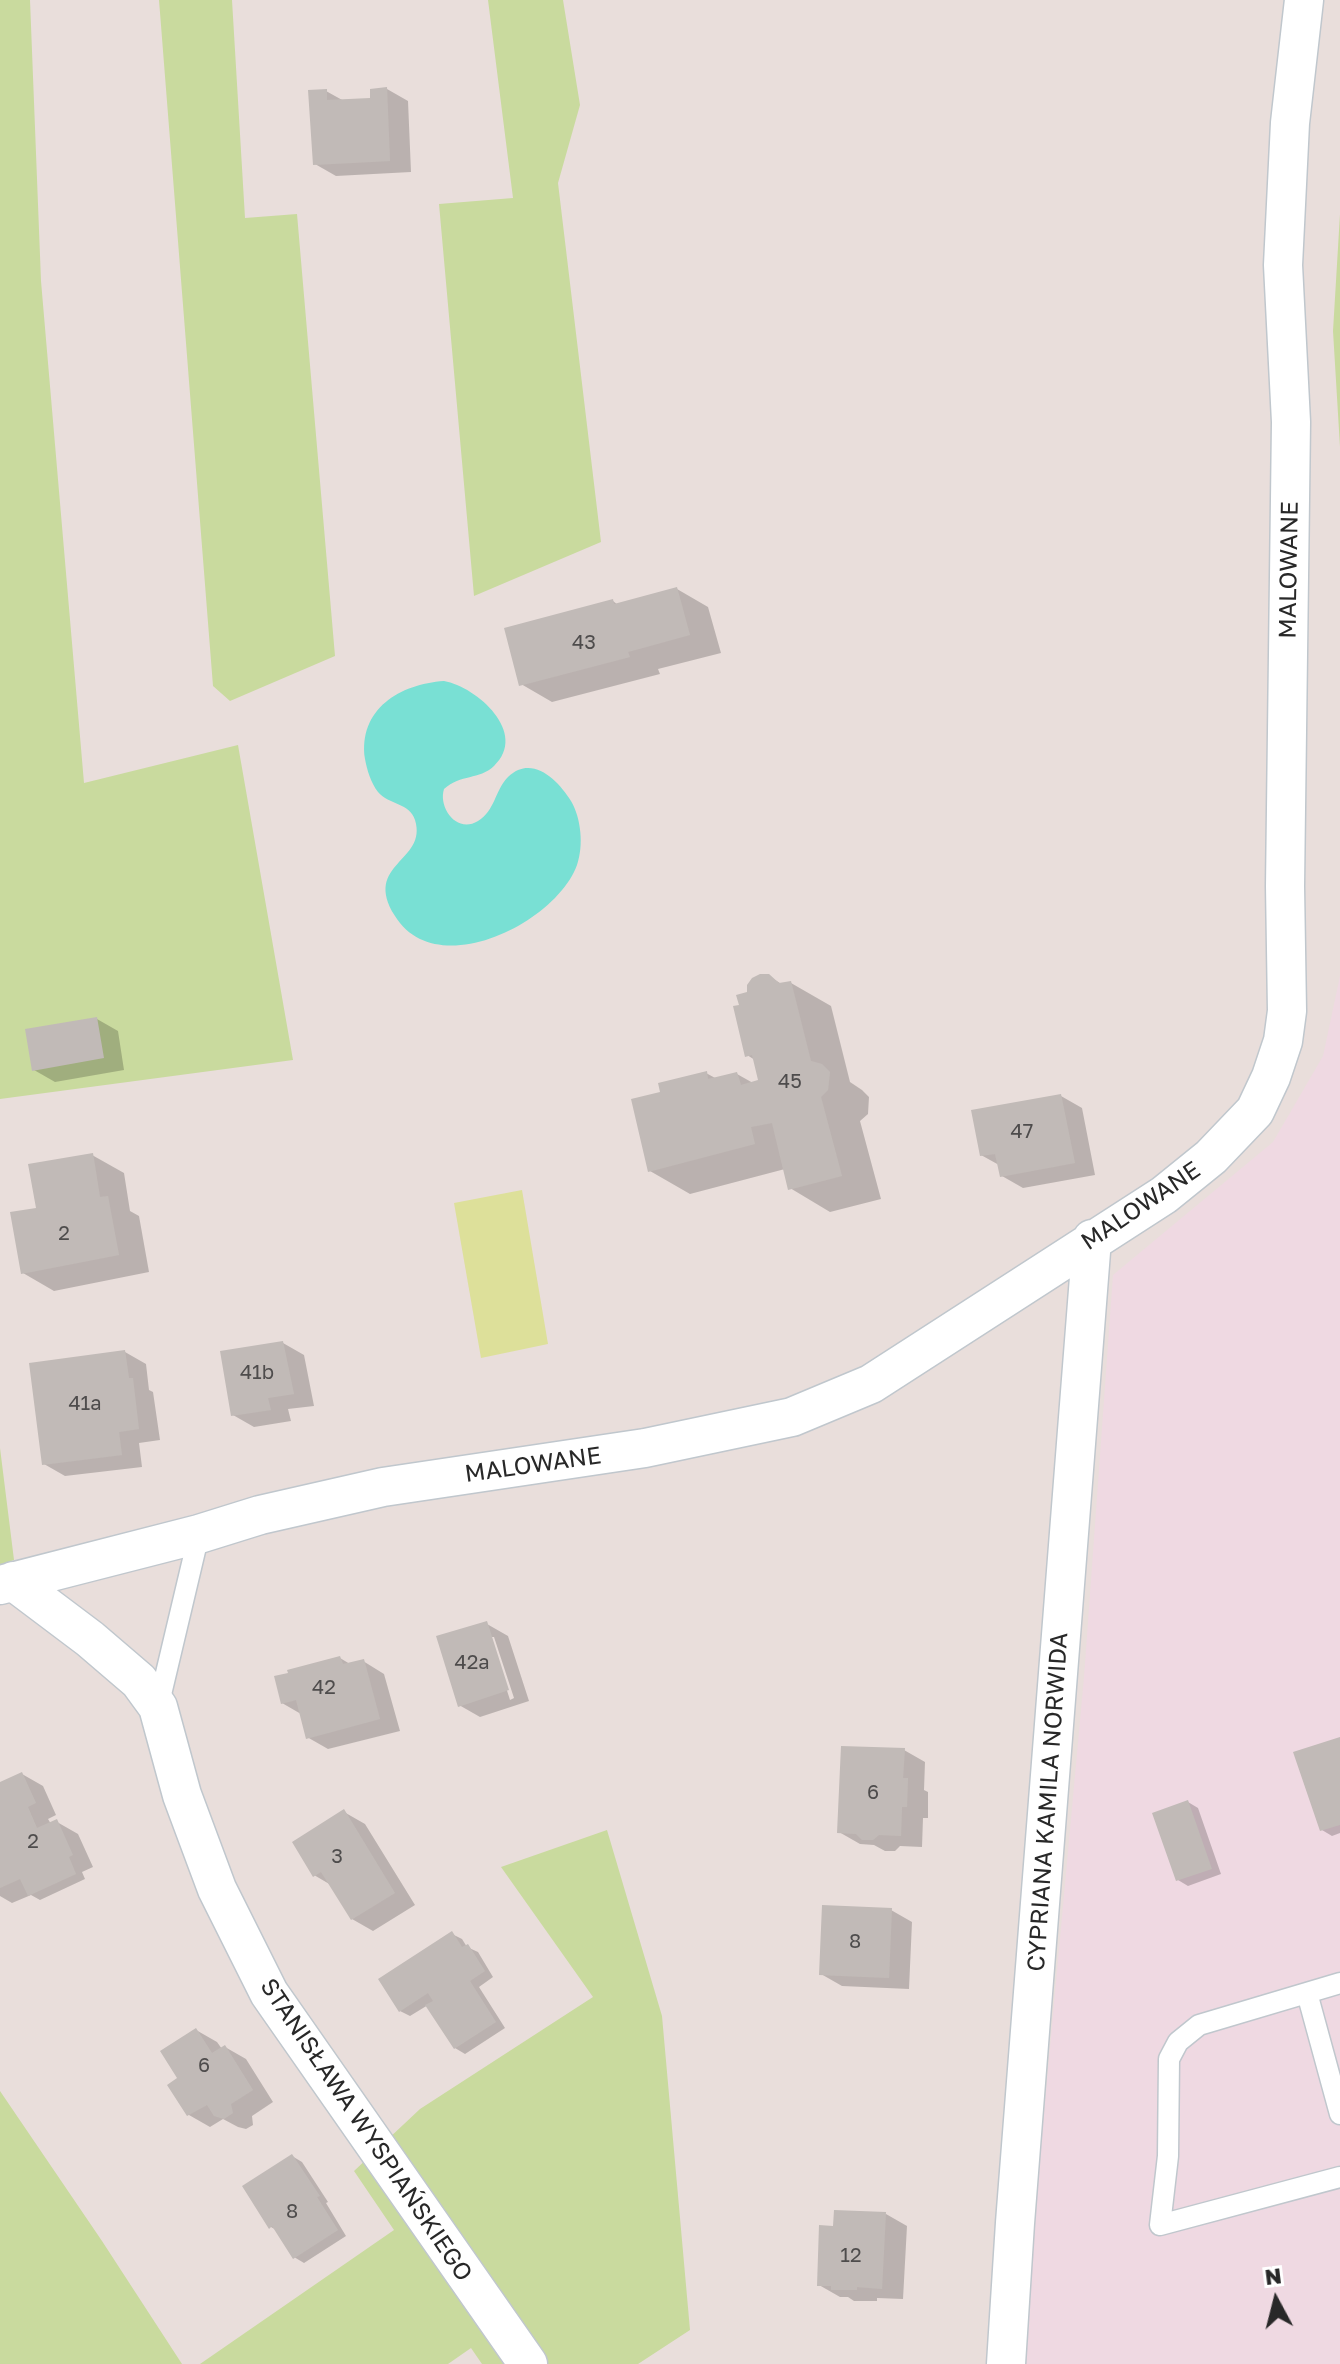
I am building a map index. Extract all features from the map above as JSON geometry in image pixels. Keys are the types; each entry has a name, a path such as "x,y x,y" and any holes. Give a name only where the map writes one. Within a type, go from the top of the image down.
{"street":[{"name":"MALOWANE","path":"6,1583 199,1534 260,1515 383,1487 645,1448 792,1417 871,1384 1164,1195 1211,1157 1255,1111 1283,1041 1287,1011 1285,886 1291,422 1283,265 1290,123 1304,0"},
{"name":"CYPRIANA KAMILA NORWIDA","path":"1006,2364 1092,1239"},
{"name":"STANISŁAWA WYSPIAŃSKIEGO","path":"6,1583 90,1639 139,1681 158,1707 182,1795 217,1889 269,1993 528,2364"}],"lane":[{"path":"158,1707 199,1534"},
{"path":"1340,1983 1199,2025 1178,2042 1169,2059 1168,2156 1160,2225 1340,2177"},
{"path":"1307,1993 1340,2114"}],"shaded area":[{"path":"1340,976 1340,2364 1021,2364 1084,1677 1113,1275 1273,1142 1323,1056"}],"green space":[{"path":"0,0 30,0 41,281 84,783 238,745 293,1060 0,1099"},
{"path":"159,0 232,0 245,218 297,214 335,656 230,701 213,686"},
{"path":"488,0 563,0 580,105 558,183 601,542 474,596 439,204 513,198"},
{"path":"1340,214 1340,447 1333,331"},
{"path":"522,1190 548,1344 481,1358 454,1203"},
{"path":"0,1448 14,1560 0,1565"},
{"path":"607,1830 662,2016 690,2330 638,2364 482,2364 471,2348 448,2364 200,2364 394,2230 354,2171 420,2109 593,1997 501,1867"},
{"path":"0,2091 102,2241 182,2364 0,2364"}],"water":[{"path":"444,681 471,692 484,702 502,726 506,740 503,753 494,766 444,789 444,804 451,817 463,824 478,821 488,812 508,777 526,768 535,769 552,778 566,793 577,815 580,832 577,865 565,887 545,907 521,924 494,937 465,945 438,944 414,935 395,916 387,898 386,885 390,873 413,845 417,834 415,820 409,810 378,792 365,759 368,726 385,702 412,687"}],"building":[{"path":"387,87 390,161 313,165 308,90 327,89 327,100 370,98 370,89"},
{"path":"677,587 690,635 628,652 630,657 519,686 504,628 613,599 614,604"},
{"path":"769,974 779,983 791,981 811,1061 822,1064 830,1072 828,1090 821,1097 842,1176 788,1190 772,1123 751,1127 755,1144 648,1172 631,1099 660,1092 658,1083 707,1071 708,1079 737,1072 741,1085 758,1080 752,1055 745,1057 733,1006 739,1005 736,995 747,992 752,978"},
{"path":"97,1017 104,1058 32,1071 25,1029"},
{"path":"1061,1094 1075,1163 1000,1177 995,1154 980,1156 971,1110"},
{"path":"93,1153 100,1197 108,1196 119,1255 21,1274 10,1212 36,1208 28,1164"},
{"path":"283,1341 294,1394 268,1398 271,1410 231,1416 220,1351"},
{"path":"125,1350 129,1378 133,1378 139,1429 119,1432 122,1455 42,1465 29,1363"},
{"path":"487,1621 509,1690 458,1707 436,1636"},
{"path":"340,1656 343,1664 364,1659 380,1719 306,1739 296,1700 281,1704 274,1676"},
{"path":"1340,1737 1340,1825 1320,1831 1293,1752"},
{"path":"841,1746 905,1748 903,1778 908,1778 907,1807 902,1807 901,1836 879,1835 873,1840 862,1840 856,1834 837,1833"},
{"path":"22,1772 36,1803 28,1807 37,1828 57,1819 73,1855 69,1857 76,1874 28,1896 20,1879 0,1888 0,1782"},
{"path":"1188,1800 1212,1869 1176,1881 1152,1813"},
{"path":"344,1809 395,1893 351,1920 321,1872 313,1877 292,1842"},
{"path":"822,1905 892,1908 889,1978 819,1975"},
{"path":"452,1931 462,1947 468,1944 485,1971 470,1981 496,2022 454,2049 425,2005 433,2001 428,1993 399,2012 378,1979"},
{"path":"196,2028 212,2053 225,2045 253,2090 231,2104 233,2113 224,2119 214,2116 207,2105 187,2116 167,2085 177,2078 160,2051"},
{"path":"292,2154 338,2230 293,2259 272,2226 269,2229 242,2186"},
{"path":"834,2210 886,2212 882,2289 857,2287 857,2290 831,2290 831,2286 817,2286 819,2225 833,2226"}]}
